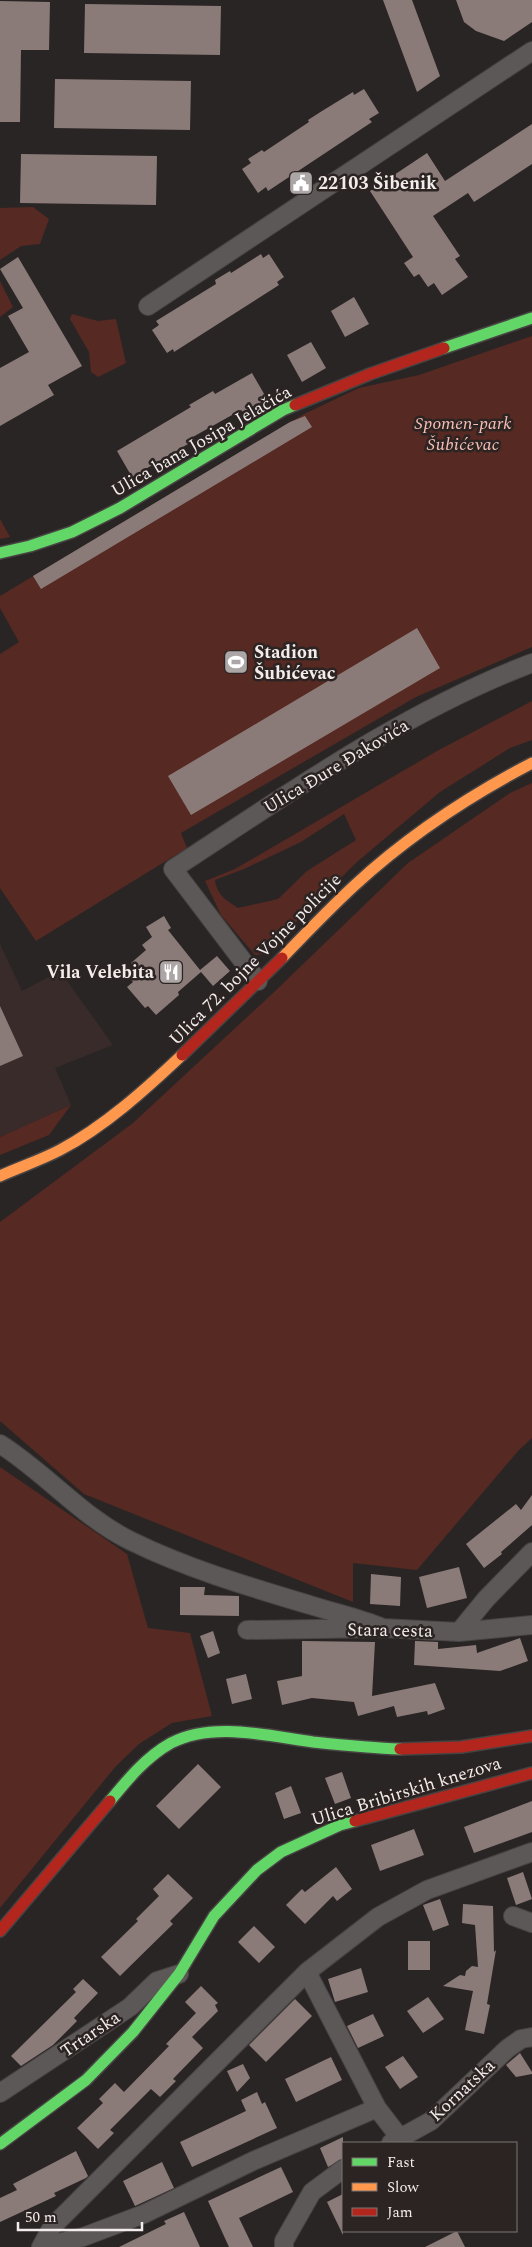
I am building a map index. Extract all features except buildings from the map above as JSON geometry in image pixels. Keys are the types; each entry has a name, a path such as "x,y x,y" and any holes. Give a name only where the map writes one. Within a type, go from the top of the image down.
{"main road":[{"name":"Ulica bana Josipa Jelačića","path":"0,553 30,546 72,532 120,508 284,410 370,374 532,318"},
{"name":"Ulica 72. bojne Vojne policije","path":"3,1181 19,1168 60,1150 90,1132 168,1069 356,884 443,816 492,784 532,763"},
{"path":"0,1931 138,1768 157,1752 178,1740 201,1733 236,1732 356,1747 425,1750 467,1747 532,1736"},
{"name":"Ulica Bribirskih knezova","path":"0,2144 86,2080 133,2032 179,1974 214,1916 258,1870 281,1852 340,1826 532,1773"}],"street":[{"path":"148,306 532,51"},
{"name":"Ulica Đure Đakovića","path":"258,981 173,869 366,744 494,677 532,663"},
{"path":"0,1444 106,1526 158,1554 209,1573 312,1606 355,1617 383,1628"},
{"path":"459,1632 486,1599 532,1552"},
{"name":"Stara cesta","path":"247,1630 383,1628 459,1632 532,1625"},
{"path":"42,2247 52,2227 307,1972 378,1917 428,1890 532,1852"},
{"path":"513,1916 532,1923"},
{"path":"307,1972 376,2108 395,2141"},
{"name":"Trtarska","path":"0,2093 130,2007 157,1980 179,1974"},
{"name":"Kornatska","path":"395,2141 431,2121 507,2049 521,2039 532,2036"},
{"path":"42,2247 85,2242 254,2161 376,2108"},
{"path":"284,2247 284,2241 312,2192 342,2170"}],"shaded area":[{"path":"0,944 22,991 60,971 113,1045 55,1068 71,1105 0,1137"}],"green space":[{"path":"33,207 49,219 40,244 21,246 0,260 0,208"},
{"path":"0,281 13,307 0,317"},
{"path":"72,314 98,321 116,319 126,363 98,377 91,372 89,352 70,319"},
{"name":"Stadion Šubićevac","path":"532,336 532,647 416,697 181,833 187,848 36,941 0,888 0,654 19,642 0,608 0,596 304,414 359,388 419,375"},
{"path":"0,519 10,537 0,539"},
{"path":"532,701 532,740 510,748 440,792 357,862 264,954 255,955 221,915 205,881 235,869 437,751","holes":["344,814 356,840 307,871 278,899 238,908 223,897 216,885 215,880 244,869 301,842"]},
{"path":"532,783 532,1438 518,1451 417,1570 353,1563 353,1602 84,1494 0,1421 0,1222 133,1123 273,993 408,863 510,793"},
{"path":"71,1105 49,1135 0,1155 0,1137"},
{"path":"0,1467 127,1554 148,1628 190,1633 212,1716 172,1723 139,1744 116,1766 0,1908"}],"traffic: fast":[{"path":"444,348 532,318"},
{"path":"0,553 30,546 72,532 120,508 283,410 295,405"},
{"path":"110,1801 153,1755 171,1743 187,1736 223,1731 241,1732 313,1742 400,1749"},
{"path":"0,2144 86,2080 133,2032 179,1974 214,1916 257,1870 281,1852 340,1825 355,1821"}],"traffic: slow":[{"path":"282,958 346,894 396,850 462,803 532,763"},
{"path":"0,1176 53,1154 93,1130 139,1094 182,1055"}],"traffic: jam":[{"path":"295,405 370,374 444,348"},
{"path":"182,1055 282,958"},
{"path":"400,1749 461,1747 532,1736"},
{"path":"355,1821 532,1773"},
{"path":"0,1931 110,1801"}],"place":[{"name":"22103 Šibenik","path":"301,183"},
{"name":"Stadion Šubićevac","path":"236,662"},
{"name":"Vila Velebita","path":"171,972"}],"park label":[{"name":"Spomen-park Šubićevac","path":"463,433"}]}
